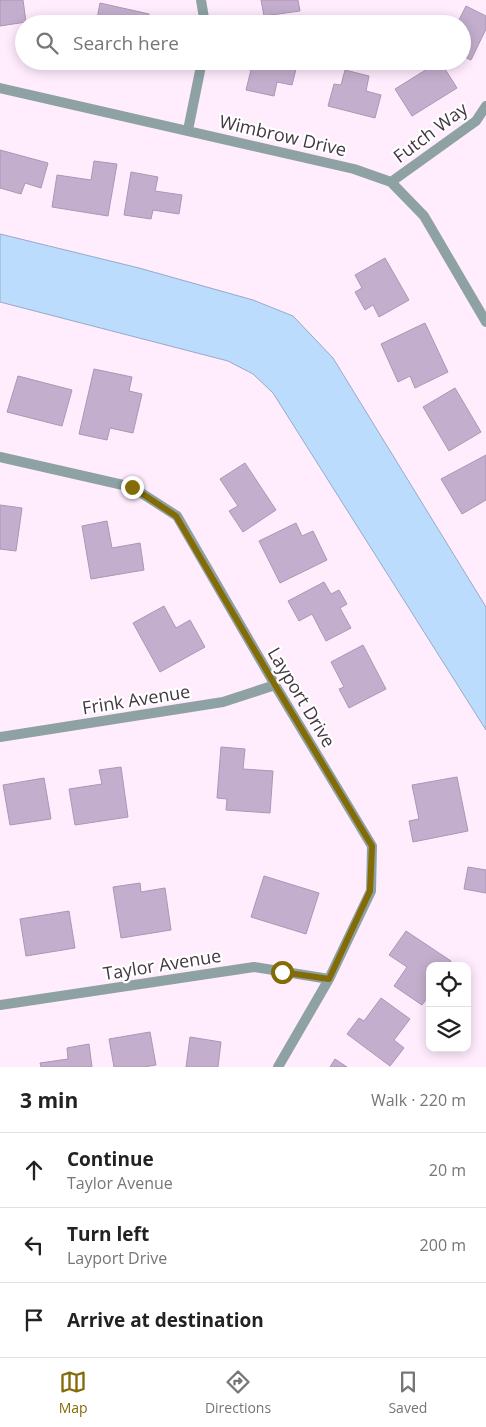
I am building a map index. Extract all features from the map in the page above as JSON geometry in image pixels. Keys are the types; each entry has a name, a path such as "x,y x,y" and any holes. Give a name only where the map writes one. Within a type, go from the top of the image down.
{"street":[{"path":"201,0 204,15"},
{"path":"188,130 200,70"},
{"name":"Wimbrow Drive","path":"0,88 354,169 391,182 424,216 486,322"},
{"name":"Futch Way","path":"391,182 476,121 486,106"},
{"name":"Layport Drive","path":"0,457 132,487 176,516 372,846 370,891 329,979 278,1067"},
{"name":"Frink Avenue","path":"0,737 223,702 275,685"},
{"name":"Taylor Avenue","path":"0,1005 254,967 329,979"}],"water":[{"path":"0,234 139,268 253,300 293,316 333,358 486,607 486,730 273,393 253,374 228,361 0,302"}],"building":[{"path":"0,0 23,0 25,15 15,15 15,24 0,26"},
{"path":"261,0 298,0 300,11 264,15"},
{"path":"100,3 149,14 149,15 98,15"},
{"path":"466,6 486,16 486,29 471,60 471,15 462,15"},
{"path":"251,70 296,70 292,85 277,82 274,96 246,90"},
{"path":"345,70 369,76 366,91 381,95 375,118 328,106 334,84 341,85"},
{"path":"426,70 446,70 457,88 412,116 395,89"},
{"path":"0,150 48,163 41,188 25,183 21,194 0,188"},
{"path":"94,161 117,164 108,216 52,207 57,175 91,180"},
{"path":"131,172 158,177 155,191 182,195 179,214 153,210 151,219 124,215"},
{"path":"385,258 409,300 379,317 373,305 365,310 355,292 362,288 355,275"},
{"path":"425,323 448,372 415,388 410,376 398,382 381,344"},
{"path":"94,369 132,377 129,391 142,394 133,433 110,428 107,440 79,434"},
{"path":"18,376 72,390 62,426 7,412"},
{"path":"455,388 481,432 449,451 423,407"},
{"path":"486,455 486,500 462,514 441,479"},
{"path":"245,463 276,510 243,532 229,511 238,506 220,479"},
{"path":"0,505 22,508 16,551 0,549"},
{"path":"107,521 112,548 140,543 144,570 91,579 82,526"},
{"path":"296,523 302,536 313,531 327,560 280,583 259,541"},
{"path":"324,582 331,594 339,590 347,604 340,608 351,628 326,641 312,614 299,621 288,601"},
{"path":"164,606 176,628 190,620 205,647 160,672 133,623"},
{"path":"363,645 386,689 349,708 339,689 344,687 331,662"},
{"path":"221,747 245,749 243,769 273,771 270,813 226,810 227,799 217,798"},
{"path":"121,767 128,817 75,825 69,789 102,784 99,770"},
{"path":"457,777 468,831 413,842 409,821 419,819 412,785"},
{"path":"44,778 51,819 10,825 3,785"},
{"path":"468,867 486,870 486,893 464,889"},
{"path":"264,876 319,893 306,934 251,917"},
{"path":"140,883 141,892 165,888 171,930 121,938 113,887"},
{"path":"69,911 75,948 26,956 20,919"},
{"path":"406,931 451,961 426,962 426,1000 422,1005 394,986 407,967 389,955"},
{"path":"381,998 410,1019 394,1040 404,1048 390,1066 347,1034 359,1018 364,1021"},
{"path":"150,1032 156,1065 114,1067 109,1039"},
{"path":"190,1037 221,1042 218,1067 186,1067"},
{"path":"89,1044 92,1067 41,1067 40,1063 68,1059 67,1048"},
{"path":"335,1059 347,1067 330,1067"}],"route":[{"path":"132,487 176,516 372,846 370,891 329,979 282,972"}]}
